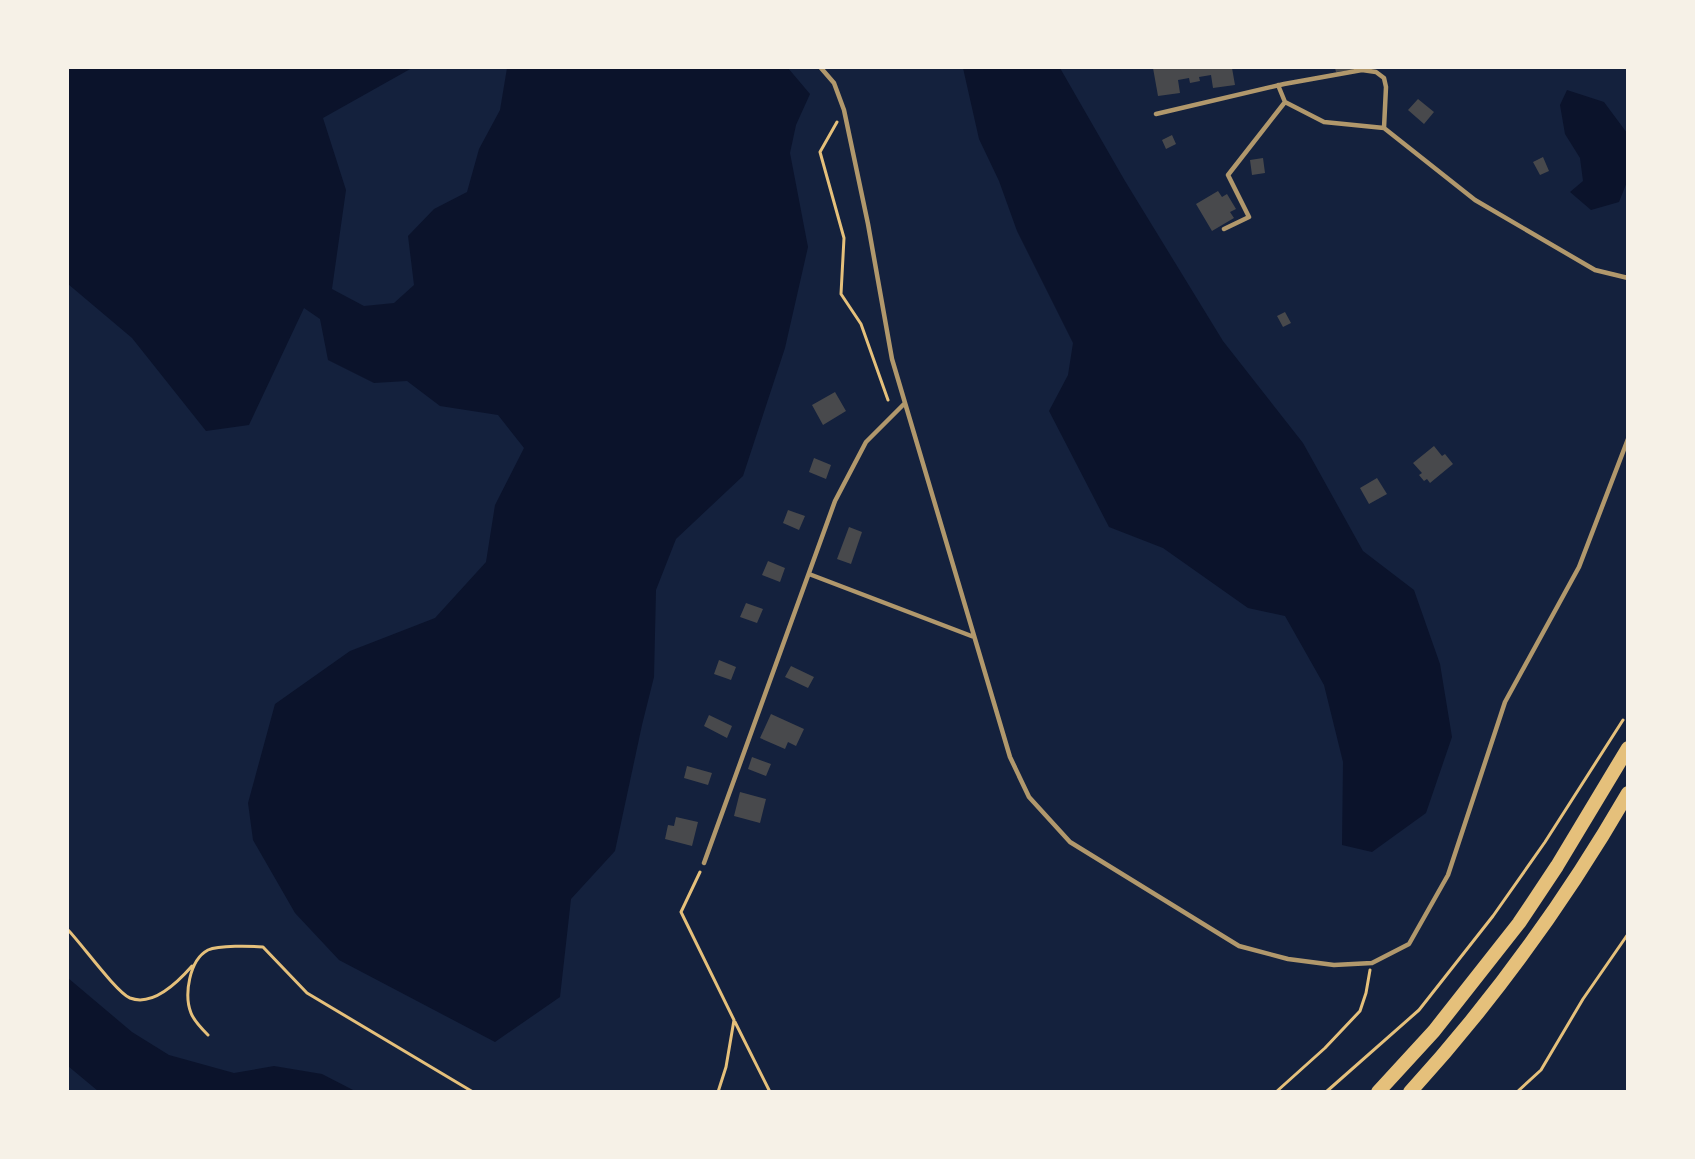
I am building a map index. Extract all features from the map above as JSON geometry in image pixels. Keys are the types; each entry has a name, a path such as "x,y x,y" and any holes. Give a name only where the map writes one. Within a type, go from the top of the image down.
{"highway":[{"path":"1378,1092 1434,1031 1520,923 1628,748"},
{"path":"1410,1092 1455,1042 1496,989 1576,877 1628,793"}],"lane":[{"path":"821,68 834,83 844,110 868,224 892,359 1010,757 1029,797 1070,842 1239,946 1288,959 1334,965 1371,963 1409,944 1448,875 1505,702 1579,567 1628,439"},
{"path":"1156,114 1278,85 1362,70 1376,72 1384,78 1386,87 1384,128"},
{"path":"1278,85 1285,102 1324,122 1384,128 1475,200 1595,270 1628,278"},
{"path":"1224,229 1249,217 1228,175 1285,102"},
{"path":"704,863 835,501 866,442 905,403"},
{"path":"809,574 974,637"}],"path":[{"path":"844,110 820,152 844,238 841,294 861,324 888,400"},
{"path":"1326,1092 1419,1010 1493,916 1532,861 1623,720"},
{"path":"704,863 681,912 770,1092"},
{"path":"68,930 117,988 129,998 149,999 166,990 179,981 208,950 264,946 307,993 474,1092"},
{"path":"1517,1092 1541,1070 1583,999 1628,934"},
{"path":"1276,1092 1325,1048 1360,1011 1366,993 1371,963"},
{"path":"193,965 187,996 191,1015 208,1035"},
{"path":"718,1092 726,1067 734,1020"}],"water":[{"path":"68,68 412,68 323,118 346,190 332,289 364,306 394,303 414,285 408,236 434,209 467,192 479,149 500,110 507,68 788,68 810,94 796,125 790,153 808,247 785,348 743,476 676,539 656,590 654,677 615,851 571,899 560,997 495,1042 339,960 295,913 253,840 248,803 275,704 350,651 435,618 486,562 495,505 524,448 498,415 440,406 407,381 374,383 328,360 320,319 304,308 249,425 206,431 132,338 68,284"},
{"path":"963,68 1060,68 1125,181 1223,341 1303,443 1363,551 1414,590 1440,664 1452,737 1426,813 1372,852 1342,845 1343,762 1324,685 1285,616 1248,608 1163,548 1109,527 1049,411 1068,375 1073,343 1017,231 999,181 979,139"},
{"path":"1567,90 1604,102 1627,133 1627,182 1619,202 1591,210 1570,192 1583,181 1580,158 1565,134 1560,105"},
{"path":"68,978 132,1032 169,1055 234,1073 274,1066 322,1074 355,1091 98,1091 68,1066"}],"building":[{"path":"1153,68 1232,68 1235,85 1213,88 1211,75 1199,77 1200,81 1190,83 1189,78 1178,80 1180,93 1158,96"},
{"path":"1335,68 1338,69 1359,69 1336,72"},
{"path":"1418,99 1434,112 1424,124 1408,110"},
{"path":"1172,135 1176,144 1166,149 1162,140"},
{"path":"1543,157 1549,171 1540,175 1533,162"},
{"path":"1263,158 1265,173 1252,175 1250,160"},
{"path":"1218,191 1222,197 1227,194 1236,209 1230,212 1234,218 1212,231 1196,204"},
{"path":"1285,312 1291,323 1283,327 1277,316"},
{"path":"835,392 846,411 823,425 812,405"},
{"path":"1434,446 1453,464 1430,483 1427,479 1424,481 1419,475 1422,473 1413,463"},
{"path":"814,458 831,465 826,479 809,472"},
{"path":"1377,478 1387,494 1369,504 1360,488"},
{"path":"788,510 805,516 799,530 783,523"},
{"path":"849,527 862,532 851,564 837,559"},
{"path":"768,561 785,568 780,582 762,575"},
{"path":"746,603 763,609 757,623 740,617"},
{"path":"719,660 736,667 731,680 714,674"},
{"path":"791,666 814,677 808,688 785,677"},
{"path":"771,714 804,729 796,746 788,742 785,749 760,738"},
{"path":"709,715 732,726 727,738 704,726"},
{"path":"752,757 771,764 766,776 748,769"},
{"path":"687,766 712,773 708,785 684,778"},
{"path":"740,792 766,799 760,823 734,816"},
{"path":"676,817 698,822 692,846 665,839 668,825 674,826"}]}
